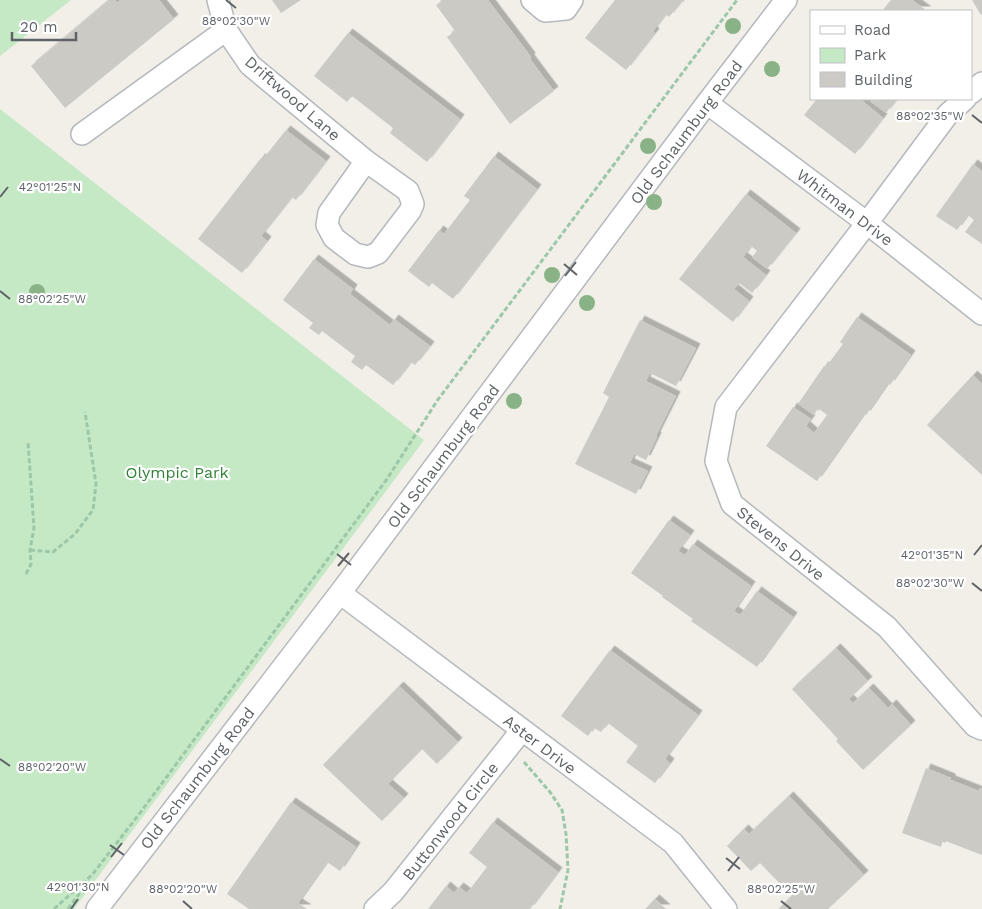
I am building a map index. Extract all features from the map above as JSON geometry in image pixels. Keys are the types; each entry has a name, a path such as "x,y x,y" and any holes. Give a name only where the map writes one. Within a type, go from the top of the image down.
{"street":[{"name":"Driftwood Lane","path":"218,0 226,30 250,65 366,161 408,191 412,204 410,211 378,253 368,257 355,254 334,238 327,225 329,212 366,161"},
{"path":"532,0 545,11 566,8 572,0"},
{"name":"Old Schaumburg Road","path":"97,909 340,593 786,0"},
{"path":"82,134 226,30"},
{"path":"972,92 982,82"},
{"name":"Stevens Drive","path":"964,100 948,114 868,223 726,407 716,461 732,504 887,627 975,726 982,729"},
{"name":"Whitman Drive","path":"707,103 868,223 982,314"},
{"name":"Aster Drive","path":"340,593 672,843 726,909"},
{"name":"Buttonwood Circle","path":"375,909 393,892 522,730"}],"path":[{"path":"68,909 387,478 437,401 737,0"},
{"path":"30,550 54,552 75,534 93,510 96,484 85,412"},
{"path":"26,574 31,564 30,550 34,528 28,442"},
{"path":"524,762 550,792 562,810 566,834 568,870 560,909"},
{"path":"54,909 92,875"}],"green space":[{"path":"0,0 71,0 0,56"},
{"name":"Olympic Park","path":"0,109 424,440 74,909 0,909"}],"building":[{"path":"109,0 115,0 117,3 120,0 159,0 174,19 65,108 31,66"},
{"path":"272,0 301,0 281,13"},
{"path":"443,0 488,0 554,91 510,124 447,37 455,31 436,5"},
{"path":"615,0 685,0 669,17 666,14 653,31 655,33 626,70 585,38"},
{"path":"891,0 912,0 926,10 883,10"},
{"path":"972,0 982,0 981,15"},
{"path":"348,33 460,119 427,162 390,133 393,128 352,96 347,102 314,76"},
{"path":"816,100 861,100 883,118 855,154 804,115"},
{"path":"871,100 896,100 886,113"},
{"path":"286,130 326,161 296,200 292,197 261,236 267,241 242,273 198,239 261,158 263,159"},
{"path":"494,156 537,189 453,299 432,283 429,287 408,271 439,230 444,234 470,200 464,196"},
{"path":"973,164 982,171 982,244 965,232 974,220 968,215 957,230 936,216"},
{"path":"746,194 796,233 767,269 752,257 757,251 751,246 743,257 766,275 752,293 739,283 734,289 749,301 733,322 679,279"},
{"path":"314,259 353,289 350,294 390,325 394,319 430,346 415,365 411,362 393,385 366,365 362,370 351,362 355,356 322,331 319,335 309,328 313,323 283,300"},
{"path":"857,317 911,355 890,385 888,383 866,415 864,414 817,481 766,446 793,407 811,419 806,426 814,433 827,415 818,408 814,415 798,404 824,366 826,367 843,344 840,342"},
{"path":"640,320 696,348 676,386 650,373 646,381 676,396 646,460 634,454 630,463 648,471 636,494 575,464 609,397 603,393"},
{"path":"973,375 982,384 982,475 927,425"},
{"path":"669,520 690,535 678,551 685,555 693,544 751,586 734,611 740,615 757,591 793,617 757,667 691,621 693,619 631,573"},
{"path":"836,648 868,681 849,699 853,703 869,688 888,708 892,704 911,725 863,770 836,741 838,739 792,689"},
{"path":"610,650 698,715 665,759 670,763 655,783 626,762 638,746 608,723 601,732 594,728 588,736 561,716"},
{"path":"399,686 458,742 437,764 422,749 388,784 404,798 382,821 323,765"},
{"path":"926,768 979,791 982,788 982,855 943,840 941,847 902,833"},
{"path":"789,796 864,875 828,909 778,909 792,896 760,863 751,871 727,846 744,829 749,834"},
{"path":"291,802 356,847 340,871 327,862 298,903 307,909 249,909 227,894"},
{"path":"493,822 558,872 530,909 428,909 446,886 454,893 459,887 467,893 487,867 469,853"},
{"path":"655,899 666,909 645,909"}]}
